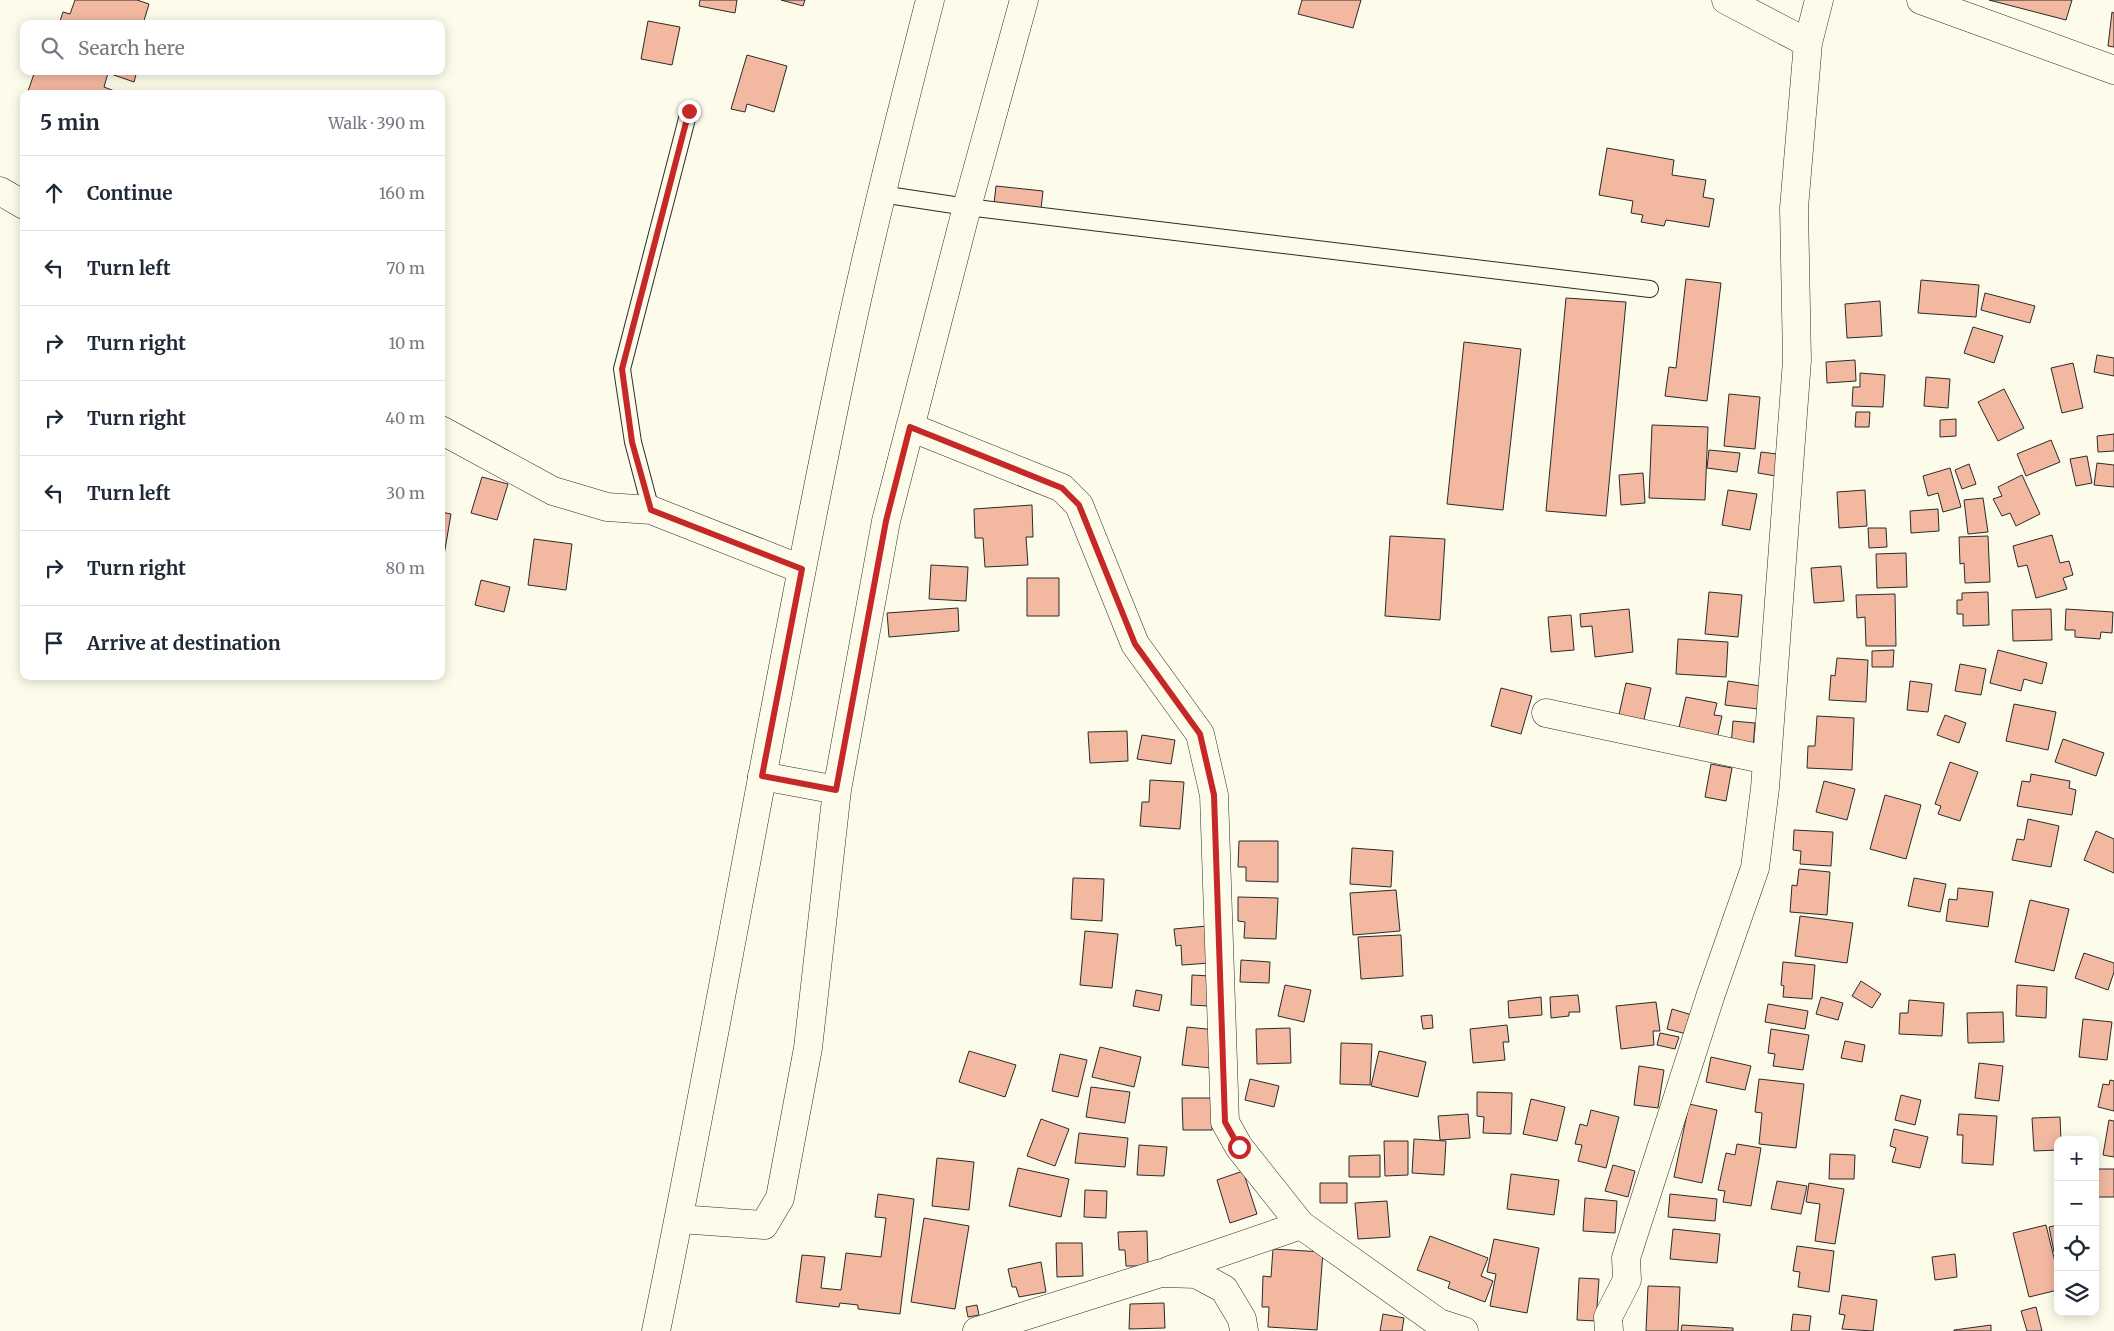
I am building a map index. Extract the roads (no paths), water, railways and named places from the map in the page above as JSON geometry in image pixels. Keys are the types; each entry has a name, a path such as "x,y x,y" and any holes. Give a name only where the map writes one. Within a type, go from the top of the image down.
{"street":[{"path":"656,1331 840,376 881,194 930,0"},
{"path":"679,1219 764,1225 780,1198 808,1048 836,790 886,521 967,207 1024,0"},
{"path":"1726,0 1808,43"},
{"path":"1609,1331 1608,1317 1627,1280 1626,1258 1711,994 1755,868 1767,760 1797,360 1794,208 1808,43 1819,0"},
{"path":"1921,0 2114,70"},
{"path":"0,191 20,202"},
{"path":"910,427 1062,488 1079,505 1135,644 1200,734 1214,795 1225,1122 1239,1147 1302,1225 1439,1323 1464,1331"},
{"path":"445,432 553,491 607,507 651,510 802,569"},
{"path":"1546,713 1767,760"},
{"path":"762,776 836,790"},
{"path":"976,1331 1161,1273 1302,1225"},
{"path":"1161,1273 1196,1274 1224,1289 1242,1319 1244,1331"}],"lane":[{"path":"651,510 632,442 622,369 689,111"},
{"path":"881,194 967,207 1650,289"}]}
